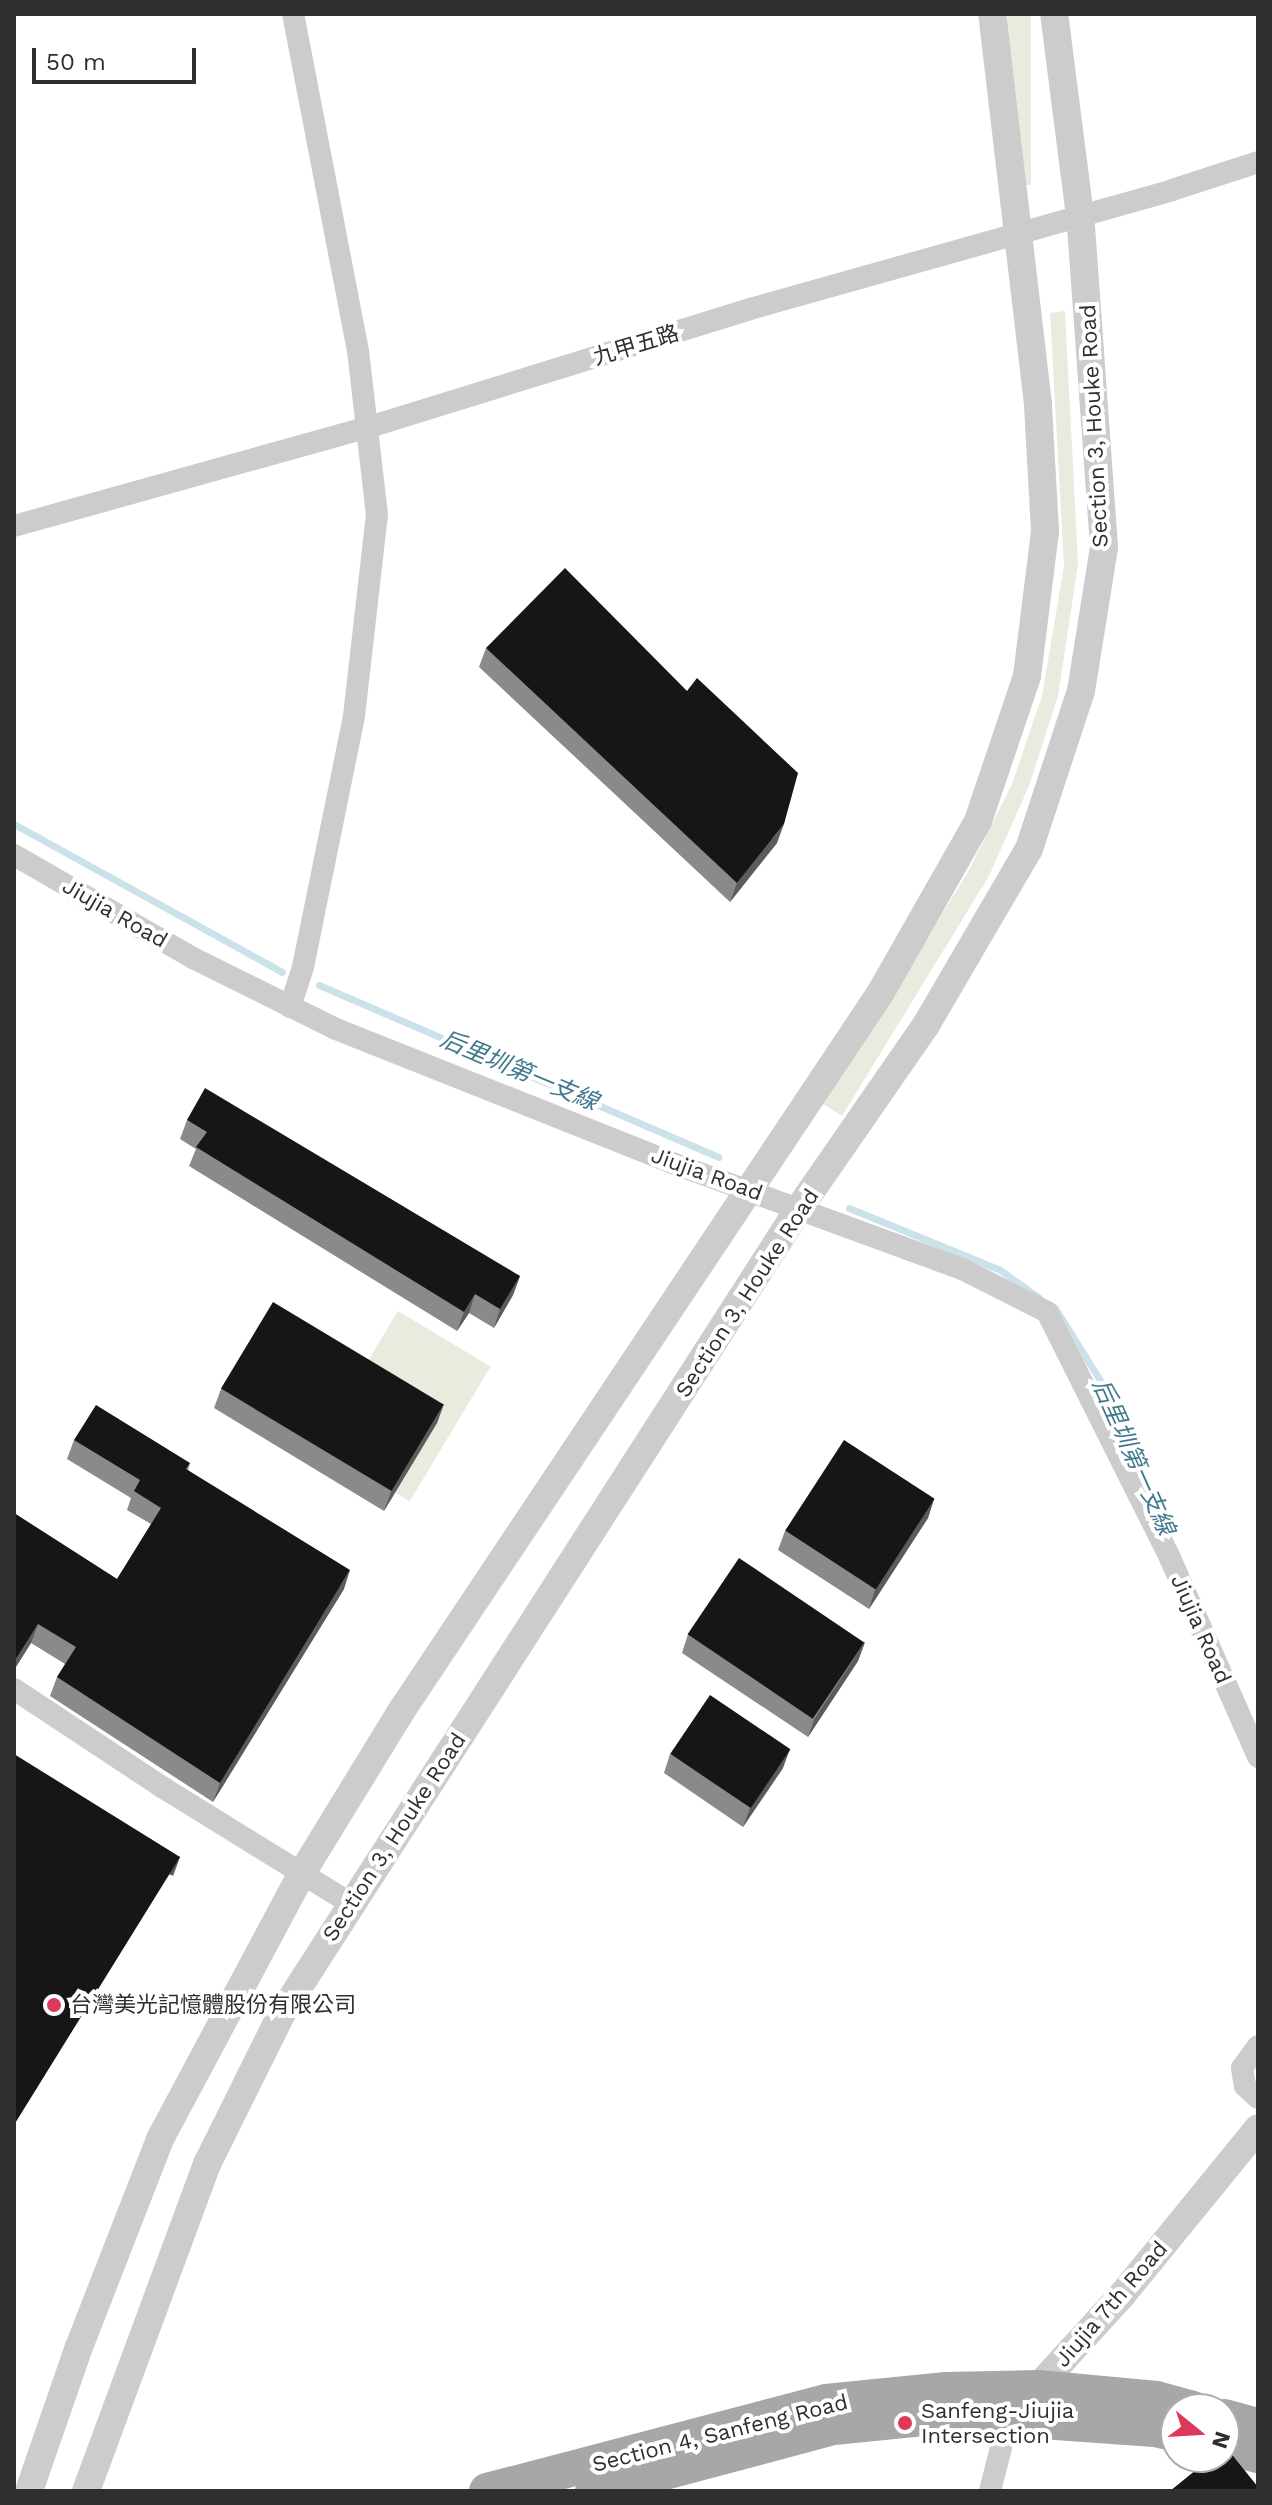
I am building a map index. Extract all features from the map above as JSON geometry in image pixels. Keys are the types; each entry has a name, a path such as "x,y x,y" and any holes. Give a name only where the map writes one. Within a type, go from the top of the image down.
{"main road":[{"name":"Section 4, Sanfeng Road","path":"487,2491 826,2402 946,2390 1038,2388 1160,2400"},
{"name":"Section 4, Sanfeng Road","path":"593,2491 834,2427 955,2415 1160,2430"}],"street":[{"path":"290,1007 303,967 354,716 377,515 358,351 293,14"},
{"path":"29,2491 79,2347 160,2139 302,1873 402,1710 881,992 978,821 1027,676 1045,531 1038,404 992,14"},
{"name":"Section 3, Houke Road","path":"93,2485 208,2162 282,2013 800,1207 926,1025 1029,849 1081,691 1104,547 1080,216 1054,14"},
{"name":"九甲五路","path":"14,526 366,428 1017,231 1080,216 1258,162"},
{"name":"Jiujia Road","path":"14,855 195,959 290,1007 616,1141 962,1269 1047,1312 1170,1558 1258,1757"},
{"path":"14,1689 162,1787 350,1903"},
{"path":"1258,2046 1242,2068 1245,2086 1258,2098"},
{"name":"Jiujia 7th Road","path":"990,2491 1008,2420 1122,2295 1258,2128"}],"shaded area":[{"path":"1007,14 1031,14 1031,185 1007,185"},
{"path":"1065,311 1078,564 1058,696 1029,786 989,876 842,1116 823,1104 967,874 1012,784 1042,696 1064,566 1050,313"},
{"path":"398,1311 491,1367 410,1501 317,1446"}],"building":[{"path":"565,568 687,691 697,678 798,773 784,824 737,883 486,648"},
{"path":"205,1088 520,1276 500,1309 475,1294 464,1312 196,1147 207,1132 187,1120"},
{"path":"273,1302 444,1404 392,1491 221,1389"},
{"path":"96,1405 190,1463 186,1469 350,1570 220,1783 57,1677 76,1647 38,1624 14,1660 14,1513 117,1579 161,1508 134,1491 140,1480 74,1440"},
{"path":"844,1440 935,1499 876,1589 785,1531"},
{"path":"739,1558 864,1642 813,1719 688,1634"},
{"path":"710,1695 790,1749 751,1808 670,1754"},
{"name":"台灣美光記憶體股份有限公司","path":"14,1754 180,1857 14,2125"},
{"path":"1240,2465 1258,2487 1258,2491 1170,2491 1192,2473 1240,2473"}],"waterway":[{"name":"后里圳第一支線","path":"14,824 282,972"},
{"name":"后里圳第一支線","path":"319,985 719,1157"},
{"name":"后里圳第一支線","path":"849,1208 1000,1270 1038,1297"},
{"name":"后里圳第一支線","path":"1055,1308 1108,1393 1160,1514"}],"place":[{"name":"台灣美光記憶體股份有限公司","path":"54,2005"},
{"name":"Sanfeng-Jiujia Intersection","path":"905,2423"}]}
